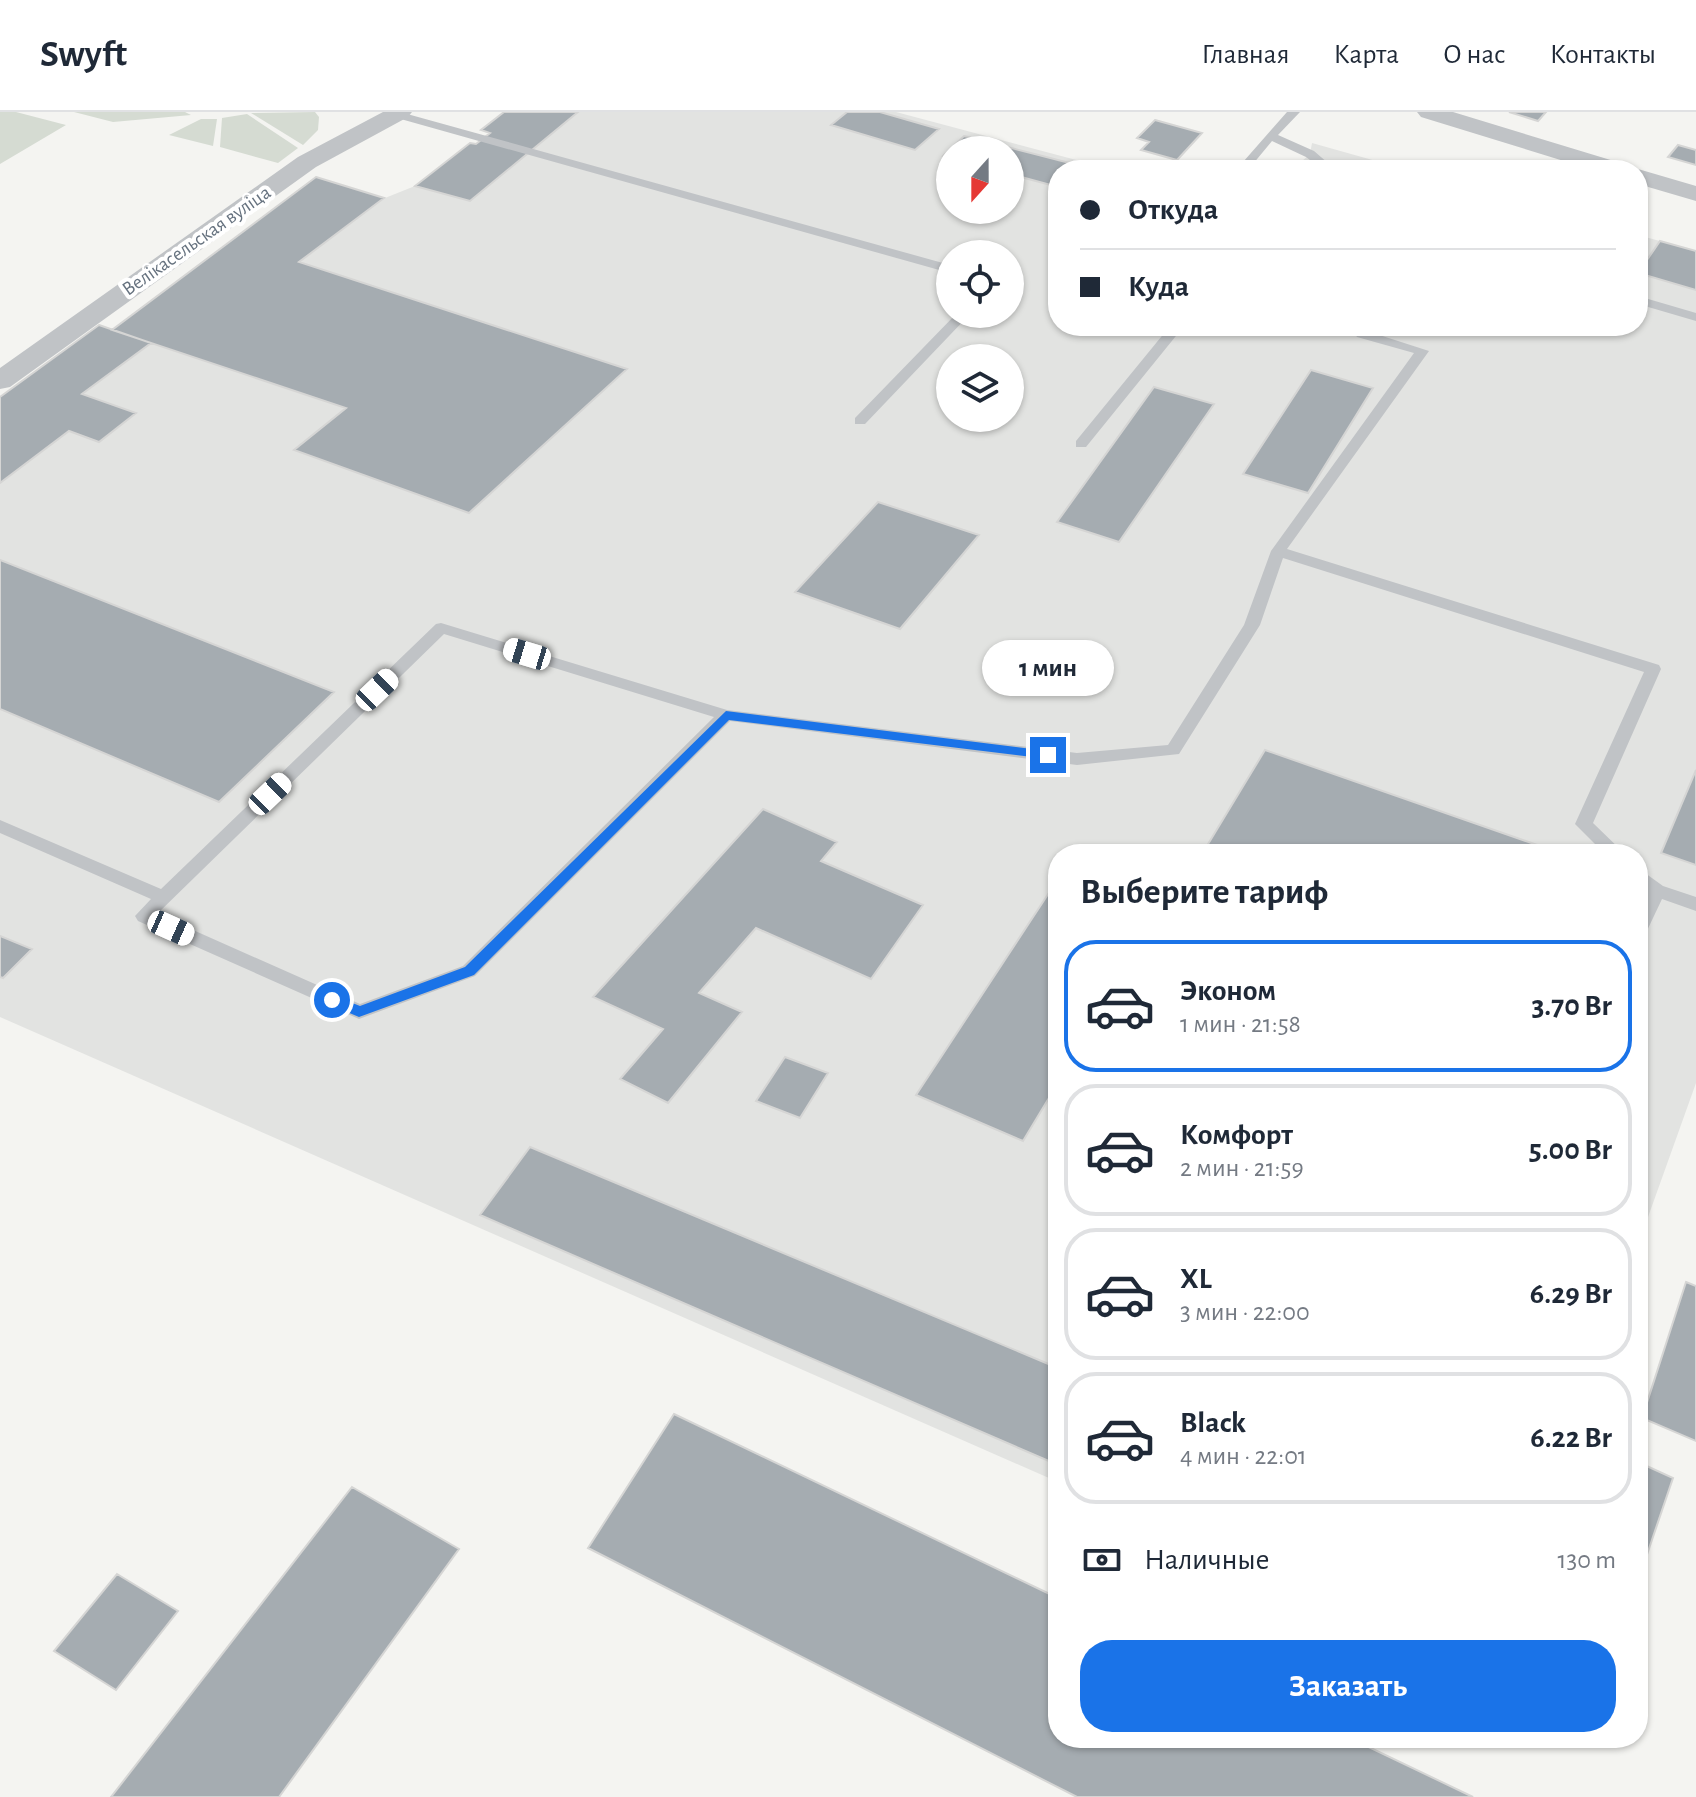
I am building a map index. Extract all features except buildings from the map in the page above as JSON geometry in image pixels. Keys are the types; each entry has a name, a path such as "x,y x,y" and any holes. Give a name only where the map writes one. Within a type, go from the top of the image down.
{"street":[{"path":"1429,112 1585,160"},
{"name":"Велікасельская вуліца","path":"0,381 307,162 394,113"},
{"path":"1648,179 1696,194"}],"lane":[{"path":"1250,160 1294,112"},
{"path":"394,113 936,265"},
{"path":"1270,136 1318,160"},
{"path":"1648,303 1696,317"},
{"path":"860,421 950,328"},
{"path":"1081,444 1169,336"},
{"path":"726,715 469,971 359,1012 144,916 441,628 726,715 1077,759 1173,750 1252,625 1278,551 1422,351 1369,336"},
{"path":"1278,551 1653,669 1584,824 1605,844"},
{"path":"0,826 163,897"},
{"path":"1648,883 1657,891 1696,904"},
{"path":"1648,910 1657,891"}],"shaded area":[{"path":"0,112 16,112 66,125 0,164"},
{"path":"74,112 185,112 191,115 113,122"},
{"path":"315,112 319,117 318,130 303,145 251,113"},
{"path":"504,112 896,112 986,136 936,136 936,224 1024,224 1024,146 1076,160 1048,160 1048,336 1648,336 1648,238 1696,251 1696,1083 1648,1217 1648,844 1048,844 1048,1478 0,1017 0,397 99,325 113,330 316,177 385,198 415,186 470,143 476,144 489,133 481,130"},
{"path":"247,114 298,148 278,163 220,147 222,118"},
{"path":"201,119 217,119 213,146 169,135"},
{"path":"1312,143 1372,160 1303,160 1310,154"}],"route":[{"path":"332,1000 359,1012 469,971 726,715 1048,755"}]}
